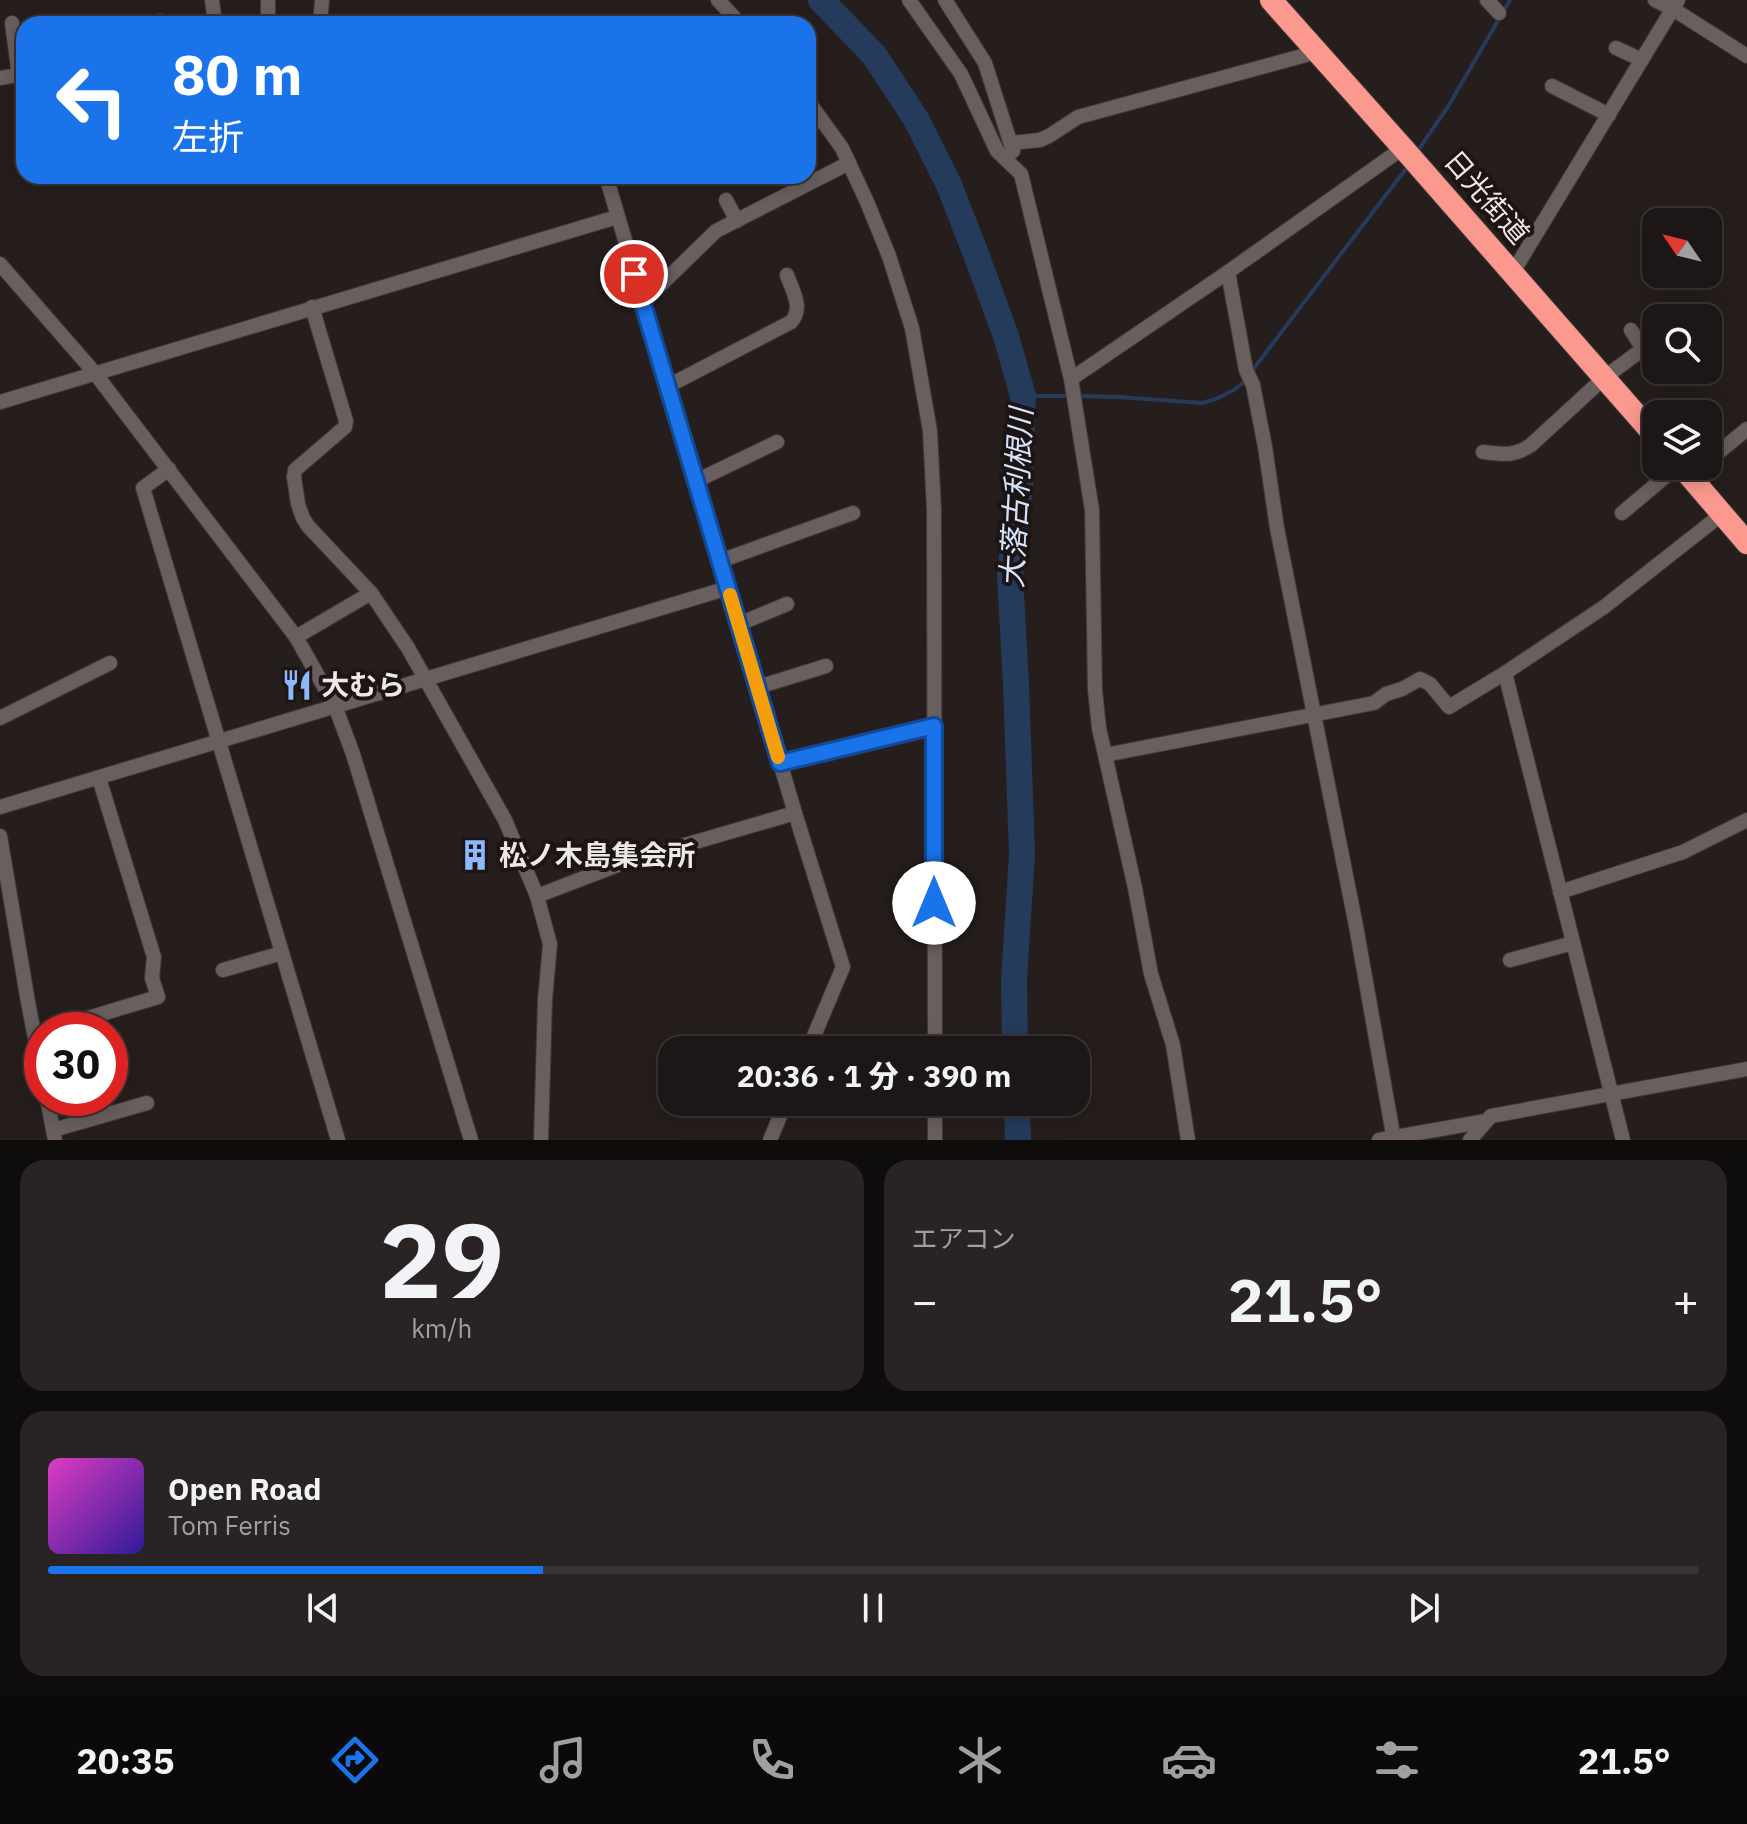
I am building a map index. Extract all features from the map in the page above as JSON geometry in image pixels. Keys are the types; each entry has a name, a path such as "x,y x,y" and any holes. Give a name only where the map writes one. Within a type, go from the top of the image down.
{"highway":[{"name":"日光街道","path":"1271,0 1642,421"},
{"path":"1696,480 1747,543"}],"street":[{"path":"718,0 733,16"},
{"path":"909,0 961,74 997,151 1021,174"},
{"path":"945,0 985,63 1021,174 1071,379 1092,510 1095,690 1099,728 1151,974 1173,1045 1188,1140"},
{"path":"1487,0 1499,13"},
{"path":"1655,0 1675,4 1747,56"},
{"path":"1513,272 1675,4"},
{"path":"12,23 16,43"},
{"path":"1616,48 1642,60"},
{"path":"1011,143 1040,140 1078,117 1317,52"},
{"path":"1552,86 1609,115"},
{"path":"816,112 842,148 889,256 912,328 930,431 934,510 935,1036"},
{"path":"1071,379 1403,148"},
{"path":"816,180 849,163"},
{"path":"610,184 843,967 814,1036"},
{"path":"643,302 716,231 808,184"},
{"path":"726,200 737,221"},
{"path":"0,402 617,217"},
{"path":"0,264 94,372 169,469 296,637 335,706 353,754 471,1140"},
{"path":"1228,272 1246,370 1253,385 1277,528 1356,926 1389,1139 1486,1121"},
{"path":"668,386 791,322 798,308 787,275"},
{"path":"312,307 346,421 345,427 295,470 298,504 308,526 371,593 408,648 505,820 537,896 550,944 541,1140"},
{"path":"1483,452 1508,455 1531,445 1605,377 1643,349 1631,330"},
{"path":"1722,450 1747,429"},
{"path":"696,481 777,442"},
{"path":"169,469 143,488 338,1140"},
{"path":"1622,513 1672,480"},
{"path":"720,561 853,513"},
{"path":"1105,755 1374,703 1386,694 1420,679 1430,684 1449,707 1604,607 1722,514"},
{"path":"0,807 728,588"},
{"path":"296,637 371,593"},
{"path":"739,624 787,604"},
{"path":"0,718 110,663"},
{"path":"758,687 826,666"},
{"path":"1505,673 1623,1140"},
{"path":"780,763 934,726"},
{"path":"99,778 154,957 152,978 158,997 108,1012"},
{"path":"537,896 623,863 795,813"},
{"path":"1560,892 1683,852 1747,820"},
{"path":"0,836 37,1012"},
{"path":"1510,960 1573,943"},
{"path":"223,970 282,953"},
{"path":"1470,1140 1491,1116 1747,1069"},
{"path":"54,1135 147,1103"},
{"path":"770,1140 780,1116"},
{"path":"935,1116 935,1140"}],"waterway":[{"name":"大落古利根川","path":"821,0 874,55 916,119 949,185 976,254 1006,336 1023,396 1020,486 1010,576 1022,854 1014,980 1015,1036"},
{"path":"1417,152 1449,105 1510,0"},
{"path":"1251,372 1408,166"},
{"path":"1077,396 1202,403 1234,390 1246,380"},
{"path":"1023,396 1069,396"},
{"name":"大落古利根川","path":"1017,1116 1018,1140"}],"slow traffic":[{"path":"730,595 778,757"}],"place":[{"name":"大むら","path":"297,685"},
{"name":"松ノ木島集会所","path":"475,855"}],"route":[{"path":"634,274 780,763 934,726 934,903"}]}
